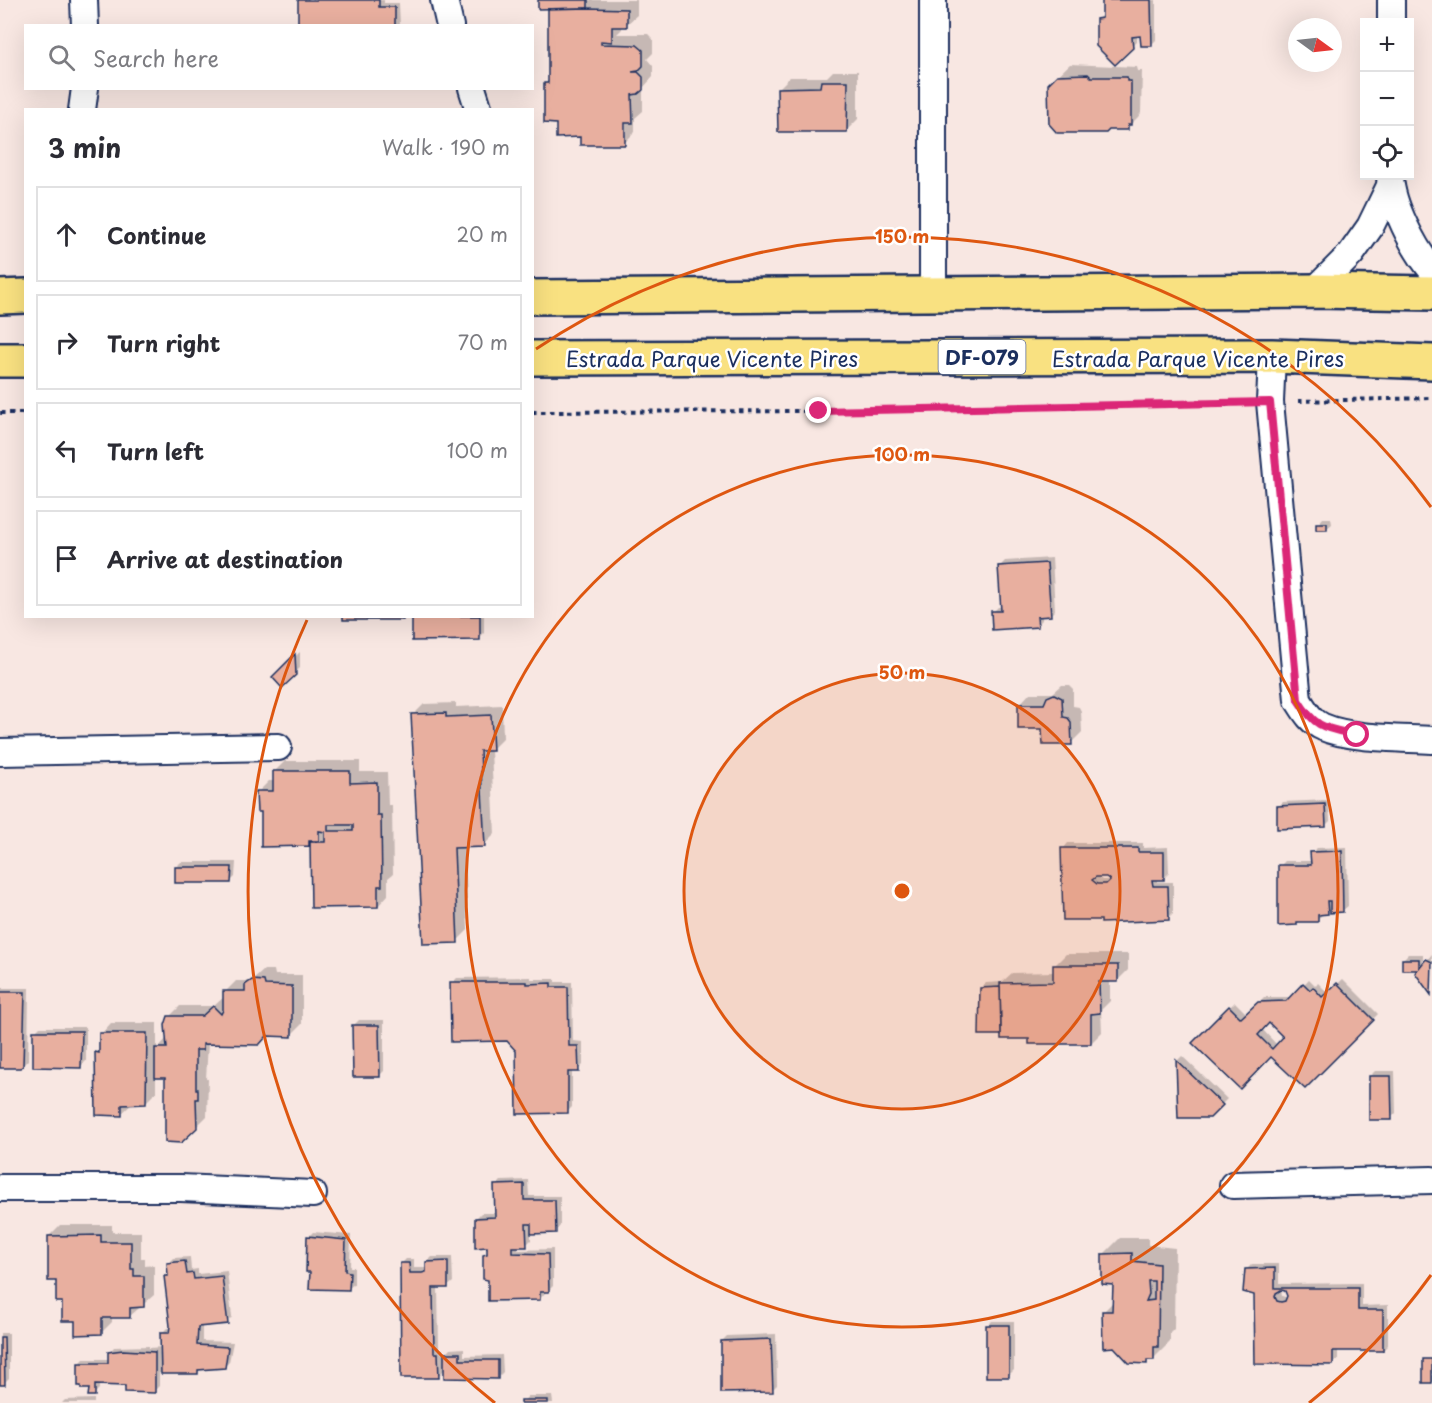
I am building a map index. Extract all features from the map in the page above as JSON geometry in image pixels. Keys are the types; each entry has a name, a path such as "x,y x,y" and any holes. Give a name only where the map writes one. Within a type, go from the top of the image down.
{"main road":[{"path":"534,297 1314,291 1432,293"},
{"path":"0,297 24,296"},
{"name":"Estrada Parque Vicente Pires","path":"534,358 1272,356 1432,362"},
{"path":"0,360 24,360"}],"street":[{"path":"84,0 85,24"},
{"path":"444,0 450,24"},
{"path":"933,0 933,293"},
{"path":"1391,0 1391,18"},
{"path":"82,108 85,90"},
{"path":"473,90 478,108"},
{"path":"1390,181 1419,255 1432,270"},
{"path":"1314,291 1351,254 1370,227 1390,181"},
{"path":"1272,356 1270,402 1298,700 1309,718 1323,727 1357,735 1432,740"},
{"path":"0,752 278,747"},
{"path":"1233,1185 1432,1180"},
{"path":"0,1188 181,1188 313,1194"}],"path":[{"path":"534,412 819,411 1432,399"},
{"path":"0,413 24,413"}],"building":[{"path":"298,0 379,0 379,7 395,7 395,24 298,24"},
{"path":"538,0 588,0 588,8 538,9"},
{"path":"1102,0 1151,0 1152,46 1141,46 1140,36 1132,37 1133,48 1115,65 1096,46 1096,19 1102,18"},
{"path":"548,9 627,9 627,27 612,27 612,42 601,41 601,44 637,45 643,50 643,66 638,71 632,72 638,72 643,77 643,90 632,95 633,123 625,123 625,145 580,145 580,137 556,138 556,124 544,123 544,83 548,83"},
{"path":"1088,74 1091,77 1127,77 1127,81 1131,81 1131,125 1128,125 1128,130 1109,130 1106,133 1057,133 1049,124 1048,84 1057,75"},
{"path":"821,81 848,81 847,132 778,132 777,88 820,87"},
{"path":"1316,523 1327,523 1327,530 1316,530"},
{"path":"1047,563 1051,616 1037,617 1038,627 992,630 991,611 1001,611 998,566"},
{"path":"343,618 403,618 403,620 343,620"},
{"path":"412,618 480,618 480,640 412,641"},
{"path":"295,654 296,675 282,688 272,677"},
{"path":"1054,694 1062,698 1063,717 1068,718 1071,722 1072,745 1043,745 1042,729 1018,729 1018,704 1044,704 1047,697"},
{"path":"446,713 446,717 491,715 493,751 480,751 485,847 454,848 458,943 423,944 411,714"},
{"path":"273,771 350,771 350,783 377,782 377,815 381,815 382,886 378,886 378,907 311,908 310,842 325,842 325,832 319,831 319,841 309,841 309,846 261,847 261,812 257,812 256,791 273,791","holes":["328,825 353,825 353,831 328,831"]},
{"path":"1325,804 1326,827 1277,829 1277,806"},
{"path":"1061,848 1138,848 1138,852 1164,852 1164,880 1152,880 1153,886 1168,886 1169,920 1101,923 1101,920 1063,920","holes":["1096,877 1106,877 1110,880 1106,884 1097,884 1092,880"]},
{"path":"1342,851 1343,912 1330,913 1330,901 1327,901 1328,914 1318,915 1318,922 1297,922 1297,925 1278,926 1278,865 1311,865 1310,852"},
{"path":"175,867 232,867 231,883 175,883"},
{"path":"1402,959 1419,959 1419,968 1426,959 1432,962 1431,995 1415,973 1417,970 1402,970"},
{"path":"1053,965 1118,965 1118,982 1099,982 1100,1013 1091,1014 1091,1044 1029,1044 1029,1039 1001,1039 1000,983 1053,982"},
{"path":"252,980 264,981 265,985 292,986 292,1037 267,1036 259,1045 203,1044 203,1050 196,1050 197,1128 181,1143 165,1142 165,1078 155,1078 155,1048 167,1048 165,1025 168,1016 202,1016 213,1006 221,1014 223,991 245,991 245,985"},
{"path":"450,982 551,983 551,987 568,987 569,1046 578,1046 579,1072 568,1072 568,1113 517,1114 516,1051 507,1041 451,1042"},
{"path":"1303,983 1310,990 1313,987 1322,997 1337,983 1374,1020 1305,1089 1271,1057 1240,1089 1192,1043 1229,1006 1241,1018 1258,1002 1286,1001","holes":["1269,1023 1283,1037 1272,1049 1258,1035"]},
{"path":"1000,987 1001,1035 979,1035 980,988"},
{"path":"0,992 25,992 23,1066 20,1068 0,1068"},
{"path":"352,1025 379,1025 380,1077 353,1077"},
{"path":"33,1031 82,1031 81,1068 33,1067"},
{"path":"99,1033 147,1033 146,1104 122,1105 122,1116 96,1115 95,1052 99,1053"},
{"path":"1176,1060 1223,1105 1210,1118 1178,1118"},
{"path":"1369,1076 1391,1076 1392,1120 1369,1120"},
{"path":"524,1184 524,1200 555,1200 556,1233 531,1234 531,1224 526,1224 527,1247 512,1247 512,1253 548,1254 549,1292 540,1292 540,1300 488,1301 488,1280 483,1279 483,1255 487,1254 487,1247 475,1248 475,1218 495,1217 494,1185"},
{"path":"101,1235 101,1242 131,1242 131,1269 134,1269 134,1276 144,1276 144,1307 130,1308 130,1318 102,1318 102,1334 75,1335 75,1321 62,1321 62,1302 56,1302 56,1281 48,1281 48,1236"},
{"path":"307,1236 346,1240 345,1271 350,1272 349,1290 309,1289 310,1272 306,1272"},
{"path":"1132,1253 1132,1261 1159,1264 1158,1347 1154,1347 1154,1360 1147,1360 1147,1364 1129,1363 1114,1347 1103,1348 1102,1311 1112,1311 1113,1285 1102,1284 1102,1254","holes":["1148,1281 1154,1281 1154,1300 1146,1301 1149,1294"]},
{"path":"185,1261 187,1274 193,1273 194,1279 222,1276 228,1324 198,1327 197,1345 228,1347 225,1368 198,1370 198,1374 161,1374 160,1333 169,1333 170,1326 164,1276 168,1276 167,1263"},
{"path":"448,1261 448,1288 433,1288 434,1353 438,1353 439,1378 401,1378 400,1263 409,1263 410,1273 422,1273 426,1272 426,1262"},
{"path":"1275,1268 1275,1288 1358,1288 1358,1310 1383,1310 1383,1351 1333,1351 1333,1365 1255,1364 1254,1295 1243,1292 1245,1269","holes":["1281,1290 1285,1291 1287,1296 1285,1301 1277,1301 1276,1293"]},
{"path":"986,1325 1009,1325 1009,1377 986,1377"},
{"path":"0,1337 4,1337 5,1385 0,1385"},
{"path":"771,1339 773,1392 721,1393 721,1341"},
{"path":"123,1350 155,1352 155,1393 125,1392 125,1386 95,1385 95,1396 88,1396 89,1389 81,1389 81,1386 78,1386 78,1363 108,1363 108,1352"},
{"path":"444,1353 460,1353 460,1360 498,1360 498,1379 444,1378"},
{"path":"1423,1359 1432,1359 1432,1383 1423,1383"},
{"path":"521,1400 548,1400 548,1403 521,1403"}],"route":[{"path":"819,411 1270,402 1298,700 1309,718 1323,727 1357,735"}]}
